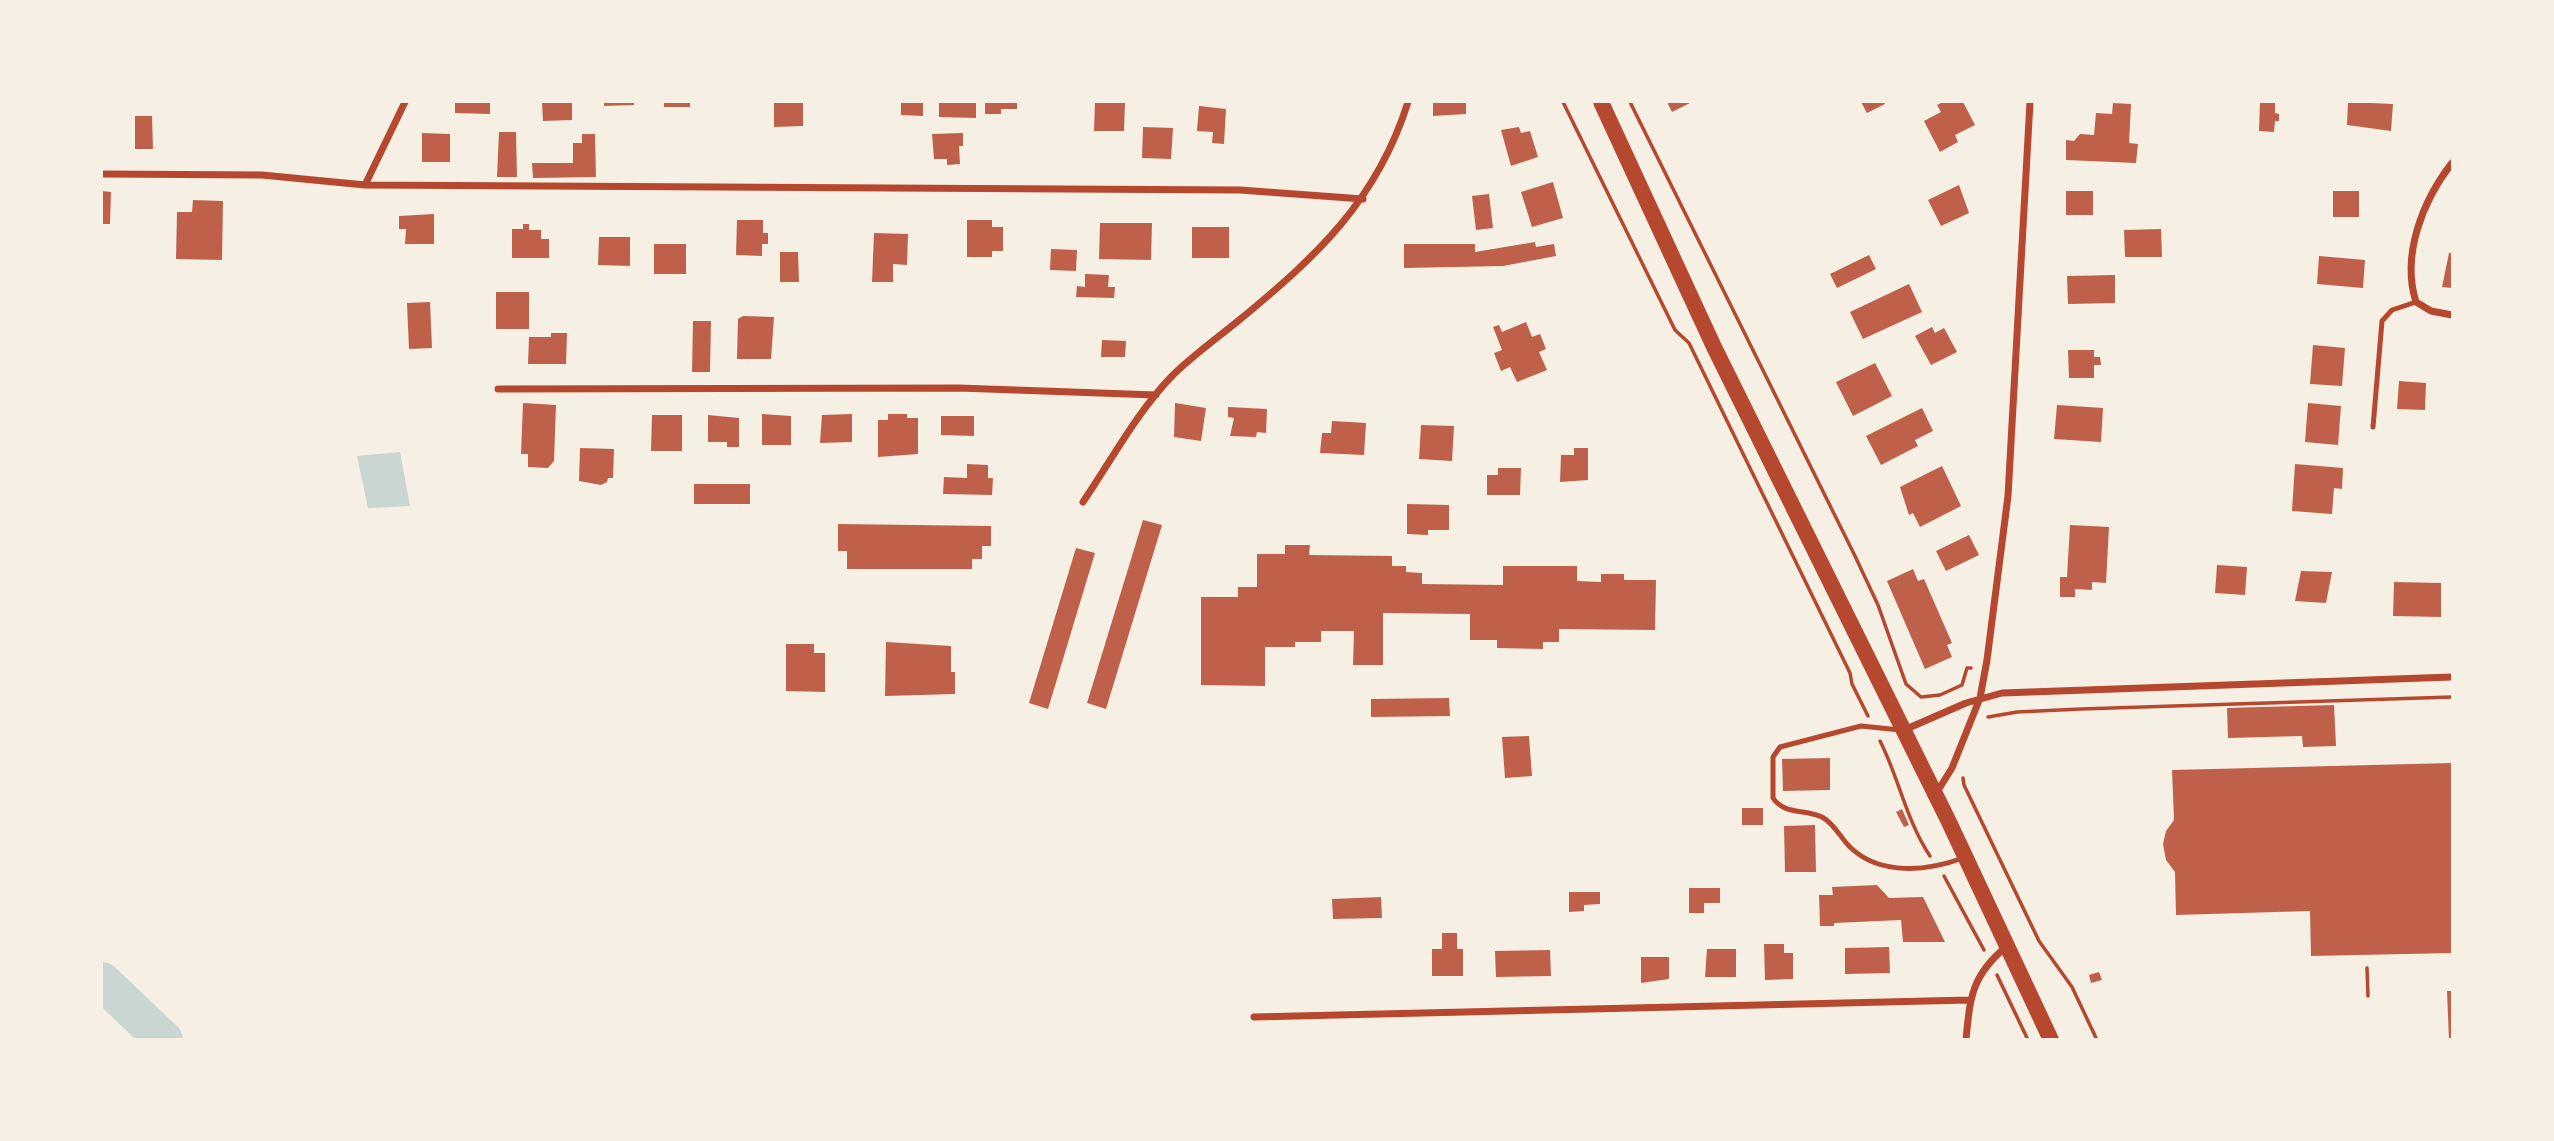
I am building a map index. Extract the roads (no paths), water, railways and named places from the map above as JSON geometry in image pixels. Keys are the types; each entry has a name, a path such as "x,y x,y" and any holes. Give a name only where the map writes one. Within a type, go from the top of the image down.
{"main road":[{"path":"1601,102 1740,400 2052,1040"}],"street":[{"path":"365,185 405,102"},
{"path":"1083,502 1156,395 1174,374 1318,252 1363,199 1408,102"},
{"path":"1935,796 1952,768 1980,698 2008,496 2030,102"},
{"path":"2452,163 2437,183 2418,226 2410,284 2416,302 2431,311 2452,314"},
{"path":"102,174 262,175 365,185 1240,190 1363,199"},
{"path":"498,389 959,388 1156,395"},
{"path":"1903,730 1980,698 2002,693 2452,677"},
{"path":"1966,1040 1969,1000 1984,966 2007,946"},
{"path":"1254,1017 1969,1000"}],"lane":[{"path":"2373,428 2382,321 2392,310 2416,302"},
{"path":"1903,730 1861,726 1780,747 1773,757 1773,798 1783,807 1821,817 1856,853 1878,863 1907,869 1934,869 1964,857"}],"waterway":[{"path":"102,981 164,1040"}]}
